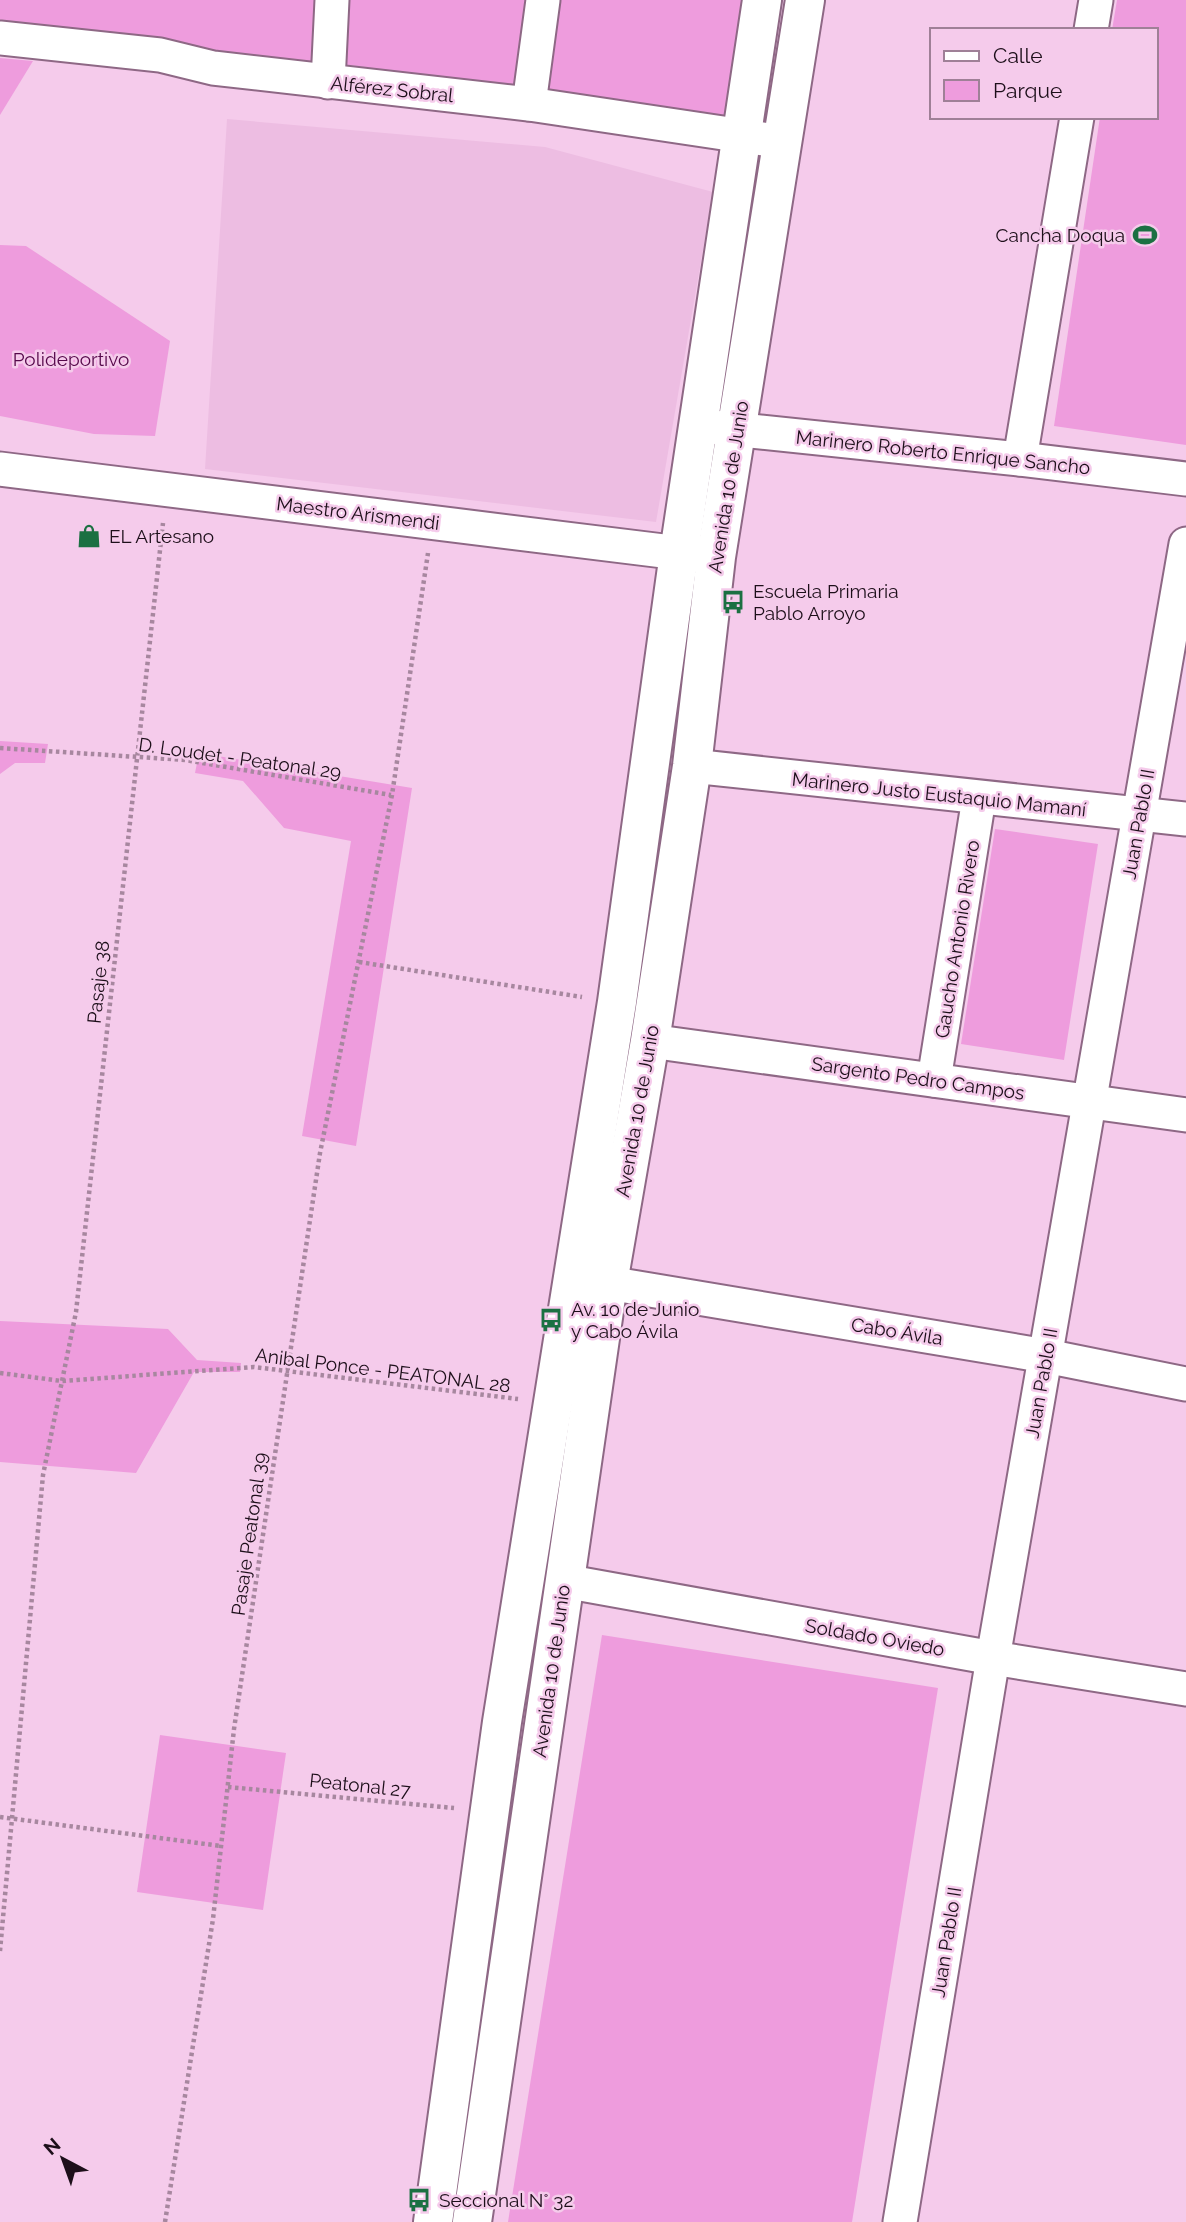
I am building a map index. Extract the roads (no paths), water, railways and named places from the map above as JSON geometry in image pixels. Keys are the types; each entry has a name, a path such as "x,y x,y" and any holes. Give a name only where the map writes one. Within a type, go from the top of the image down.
{"street":[{"path":"328,82 332,0"},
{"path":"529,104 543,0"},
{"name":"Avenida 10 de Junio","path":"433,2222 489,1811 617,1002 679,553 762,0"},
{"name":"Avenida 10 de Junio","path":"472,2222 608,1283 650,1041 692,766 716,557 805,0"},
{"path":"1091,28 1096,0"},
{"name":"Alférez Sobral","path":"0,38 160,55 213,68 529,104 783,142"},
{"path":"1020,459 1077,119"},
{"name":"Marinero Roberto Enrique Sancho","path":"699,426 1186,479"},
{"name":"Maestro Arismendi","path":"0,469 716,557"},
{"name":"Juan Pablo II","path":"900,2222 993,1658 1186,544"},
{"name":"Marinero Justo Eustaquio Mamaní","path":"692,766 1186,819"},
{"name":"Gaucho Antonio Rivero","path":"934,1080 979,798"},
{"name":"Sargento Pedro Campos","path":"650,1041 1186,1115"},
{"name":"Cabo Ávila","path":"608,1283 1046,1356 1186,1384"},
{"name":"Soldado Oviedo","path":"564,1581 993,1658 1186,1689"}],"place":[{"name":"Cancha Doqua","path":"1145,235"},
{"name":"EL Artesano","path":"89,536"},
{"name":"Escuela Primaria Pablo Arroyo","path":"733,602"},
{"name":"Av. 10 de Junio y Cabo Ávila","path":"551,1320"},
{"name":"Seccional N° 32","path":"419,2200"}],"park label":[{"name":"Polideportivo","path":"71,359"}]}
